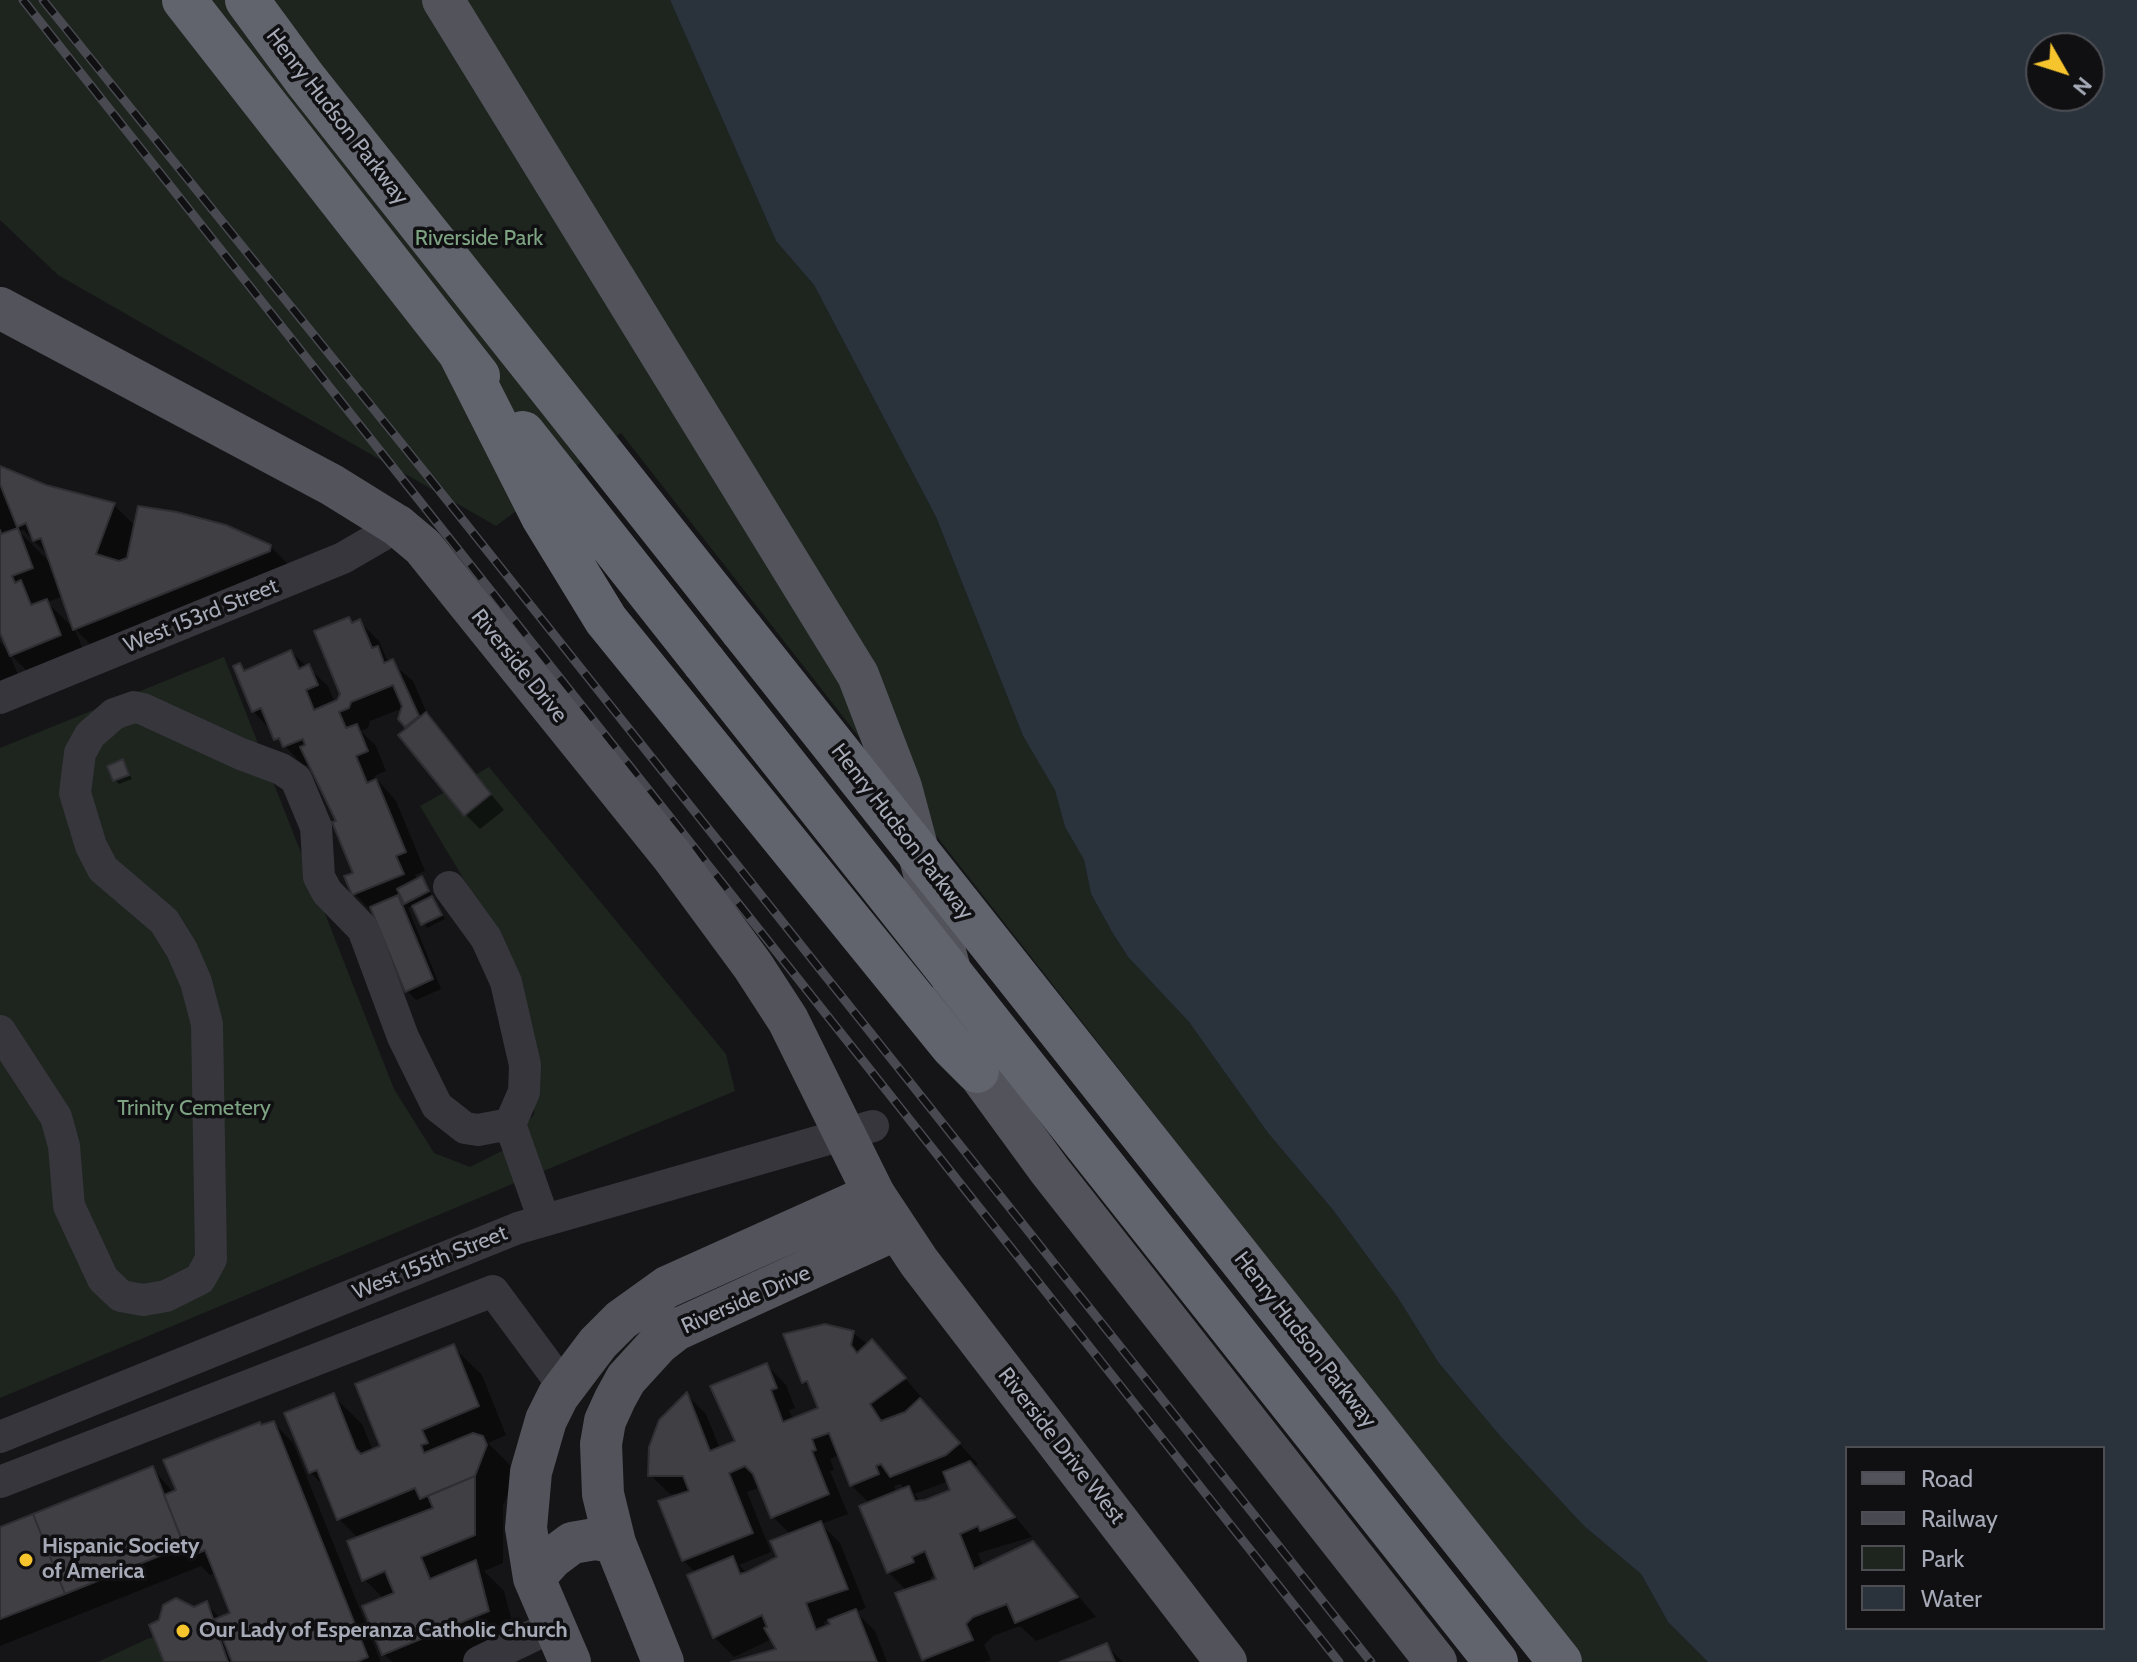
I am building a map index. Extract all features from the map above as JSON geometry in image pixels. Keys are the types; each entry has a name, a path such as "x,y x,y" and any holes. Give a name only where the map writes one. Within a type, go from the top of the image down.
{"highway":[{"path":"184,0 461,355 1496,1662"},
{"name":"Henry Hudson Parkway","path":"247,0 305,79 1560,1662"},
{"path":"265,0 305,79"},
{"path":"461,355 543,517 606,620 952,1046 977,1071"}],"main road":[{"path":"443,0 858,675 888,709 923,780 999,1079 1018,1125"},
{"name":"Riverside Drive","path":"0,308 288,462 398,526 423,547 672,856 753,966 788,1020 895,1230 676,1330 658,1344 626,1379 605,1421 601,1444 603,1494 615,1543 663,1662"},
{"path":"858,675 901,787 977,1071 1187,1346 1436,1662"},
{"name":"Riverside Drive","path":"563,1644 534,1578 526,1528 531,1472 546,1420 564,1387 598,1343 621,1320 667,1287 743,1250 874,1194"},
{"name":"Riverside Drive West","path":"895,1230 1226,1662"},
{"path":"534,1578 552,1558 572,1543 595,1539 615,1543"}],"street":[{"name":"West 153rd Street","path":"0,698 343,558 398,526"},
{"path":"0,1031 56,1117 64,1146 69,1206 103,1279 121,1296 131,1300 166,1296 200,1279 211,1259 207,1024 182,950 164,921 103,869 91,846 75,793 80,753 90,735 114,714 134,707 281,769 296,779 316,827 319,877 327,892 363,929 403,1037 437,1106 465,1128 478,1130 510,1124 520,1109 525,1065 506,982 486,938 449,887"},
{"path":"510,1124 544,1220"},
{"name":"West 155th Street","path":"0,1437 503,1233 873,1126"},
{"path":"0,1482 493,1291 564,1387"},
{"path":"479,1662 563,1644"}],"green space":[{"name":"Riverside Park","path":"0,0 670,0 776,241 814,285 936,517 1023,736 1056,790 1065,827 1084,860 1091,894 1112,932 1128,957 1189,1022 1268,1133 1333,1210 1398,1298 1438,1362 1501,1437 1584,1526 1641,1574 1668,1622 1708,1662 1583,1662 621,433 496,526 58,275 0,220"},
{"name":"Trinity Cemetery","path":"224,657 394,1089 434,1153 470,1167 506,1149 534,1114 537,1062 506,950 420,806 489,767 726,1054 735,1091 0,1398 0,748"},
{"path":"153,1637 164,1662 98,1662 147,1639"}],"water":[{"path":"670,0 2137,0 2137,1662 1708,1662 1668,1622 1641,1574 1584,1526 1501,1437 1438,1362 1398,1298 1333,1210 1268,1133 1189,1022 1128,957 1091,894 1084,860 1065,827 1055,790 1023,736 936,517 814,285 776,241"}],"building":[{"path":"0,466 46,485 115,503 96,554 119,561 127,558 138,506 226,525 271,545 270,551 73,630 41,538 33,541 26,523 17,527 0,484"},
{"path":"18,528 33,568 12,576 15,583 21,580 31,605 47,599 61,635 10,656 0,633 0,530 1,534"},
{"path":"349,617 352,623 360,619 372,648 378,646 384,663 393,659 419,716 405,727 398,719 402,706 393,685 351,702 349,708 339,712 346,728 357,724 368,751 356,756 367,783 376,779 406,852 396,856 404,874 352,895 344,876 353,873 332,822 336,821 300,747 305,745 303,739 283,747 279,738 274,740 261,708 252,712 233,666 240,663 244,671 291,650 299,669 309,664 318,685 306,690 314,710 337,700 340,694 314,631"},
{"path":"426,712 491,794 464,816 398,735"},
{"path":"123,759 129,775 113,781 107,766"},
{"path":"422,876 429,891 404,904 397,889"},
{"path":"398,895 433,979 405,992 370,907"},
{"path":"432,896 442,915 421,925 412,906"},
{"path":"825,1324 854,1331 851,1345 857,1353 872,1339 906,1378 870,1404 881,1421 905,1412 920,1398 960,1443 946,1455 890,1477 881,1464 876,1466 879,1474 850,1486 829,1433 812,1439 816,1450 812,1451 829,1494 771,1518 753,1474 745,1466 729,1473 753,1533 682,1561 658,1501 689,1491 683,1476 648,1476 649,1447 659,1420 687,1392 710,1451 735,1441 710,1386 767,1363 777,1388 771,1390 783,1422 818,1408 807,1381 802,1383 783,1334"},
{"path":"454,1344 479,1406 422,1430 428,1443 421,1445 424,1453 473,1433 483,1436 487,1445 475,1476 420,1499 415,1488 337,1520 317,1470 309,1473 284,1413 334,1393 356,1449 361,1454 380,1446 355,1384"},
{"path":"274,1421 368,1657 357,1662 232,1662 215,1619 230,1613 205,1550 189,1557 164,1495 176,1490 163,1460 260,1422 261,1425"},
{"path":"970,1461 1015,1517 980,1531 978,1526 960,1534 974,1569 1033,1541 1078,1597 1015,1623 1007,1604 973,1617 966,1624 973,1640 922,1660 895,1593 936,1579 925,1551 912,1557 914,1562 887,1573 859,1506 909,1486 915,1501 950,1490 943,1472"},
{"path":"153,1466 184,1546 65,1594 33,1514"},
{"path":"475,1476 475,1535 421,1557 430,1579 476,1560 489,1611 382,1655 362,1606 394,1593 385,1571 362,1581 347,1541 433,1508 428,1496"},
{"name":"Hispanic Society of America","path":"33,1514 65,1594 0,1619 0,1527"},
{"path":"821,1521 848,1589 806,1603 816,1630 830,1624 828,1620 856,1609 877,1662 731,1662 776,1649 764,1628 767,1627 762,1615 713,1638 687,1575 733,1556 740,1574 747,1572 777,1557 770,1541"},
{"name":"Our Lady of Esperanza Catholic Church","path":"176,1598 194,1607 207,1601 228,1662 164,1662 149,1625 159,1620 163,1605"},
{"path":"1107,1643 1115,1662 1060,1662"}],"railway":[{"path":"23,0 1339,1662"},
{"path":"43,0 427,475 1371,1662"}],"place":[{"name":"Hispanic Society of America","path":"26,1560"},
{"name":"Our Lady of Esperanza Catholic Church","path":"183,1631"}]}
